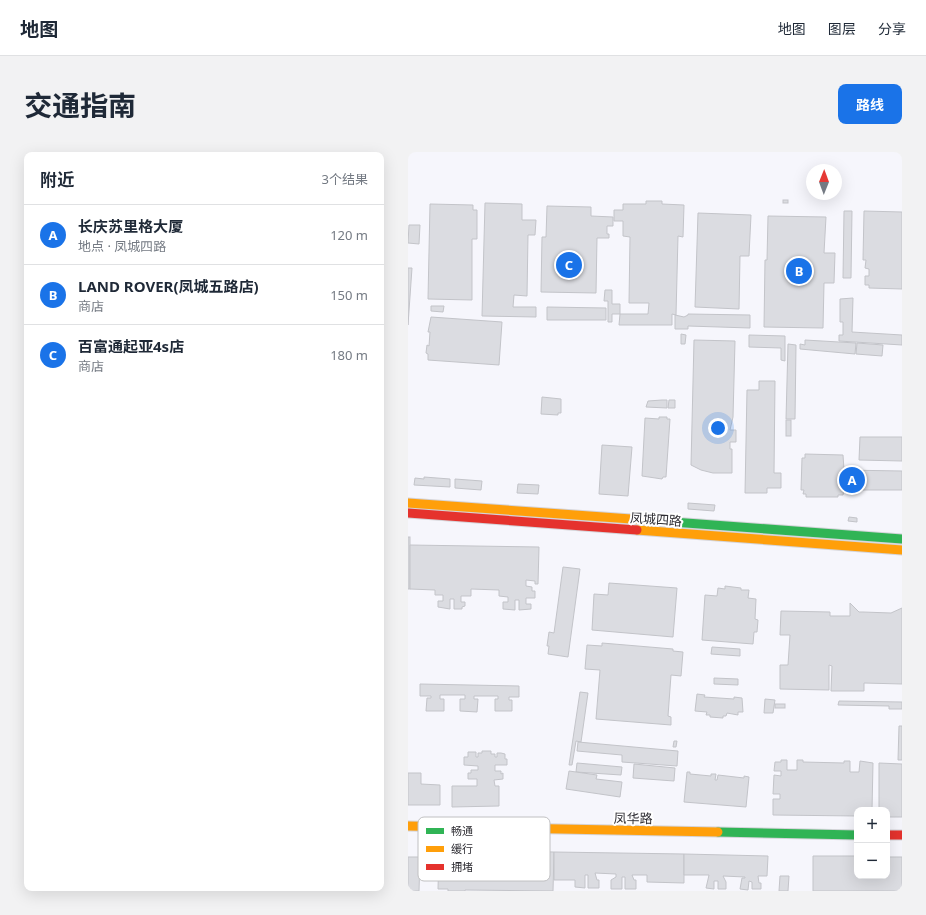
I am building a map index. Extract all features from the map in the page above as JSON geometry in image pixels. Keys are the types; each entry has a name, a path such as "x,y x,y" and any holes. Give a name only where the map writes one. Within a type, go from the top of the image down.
{"street":[{"name":"凤城四路","path":"408,503 902,539"},
{"name":"凤城四路","path":"408,513 902,550"},
{"name":"凤华路","path":"408,826 418,826"},
{"name":"凤华路","path":"550,829 854,835"},
{"path":"890,835 902,836"}],"building":[{"path":"783,200 788,200 788,203 783,203"},
{"path":"646,201 662,201 662,204 684,205 683,237 678,236 676,315 672,314 672,325 619,325 620,314 648,314 649,303 629,303 630,237 623,236 623,221 614,221 614,210 623,210 623,204 646,204"},
{"path":"485,203 522,204 522,220 536,220 535,235 528,235 527,296 514,295 513,307 536,307 536,317 482,316"},
{"path":"430,204 473,205 473,210 477,210 477,239 472,239 472,300 428,299"},
{"path":"547,206 591,207 591,216 613,217 613,226 607,226 607,234 609,234 609,238 597,238 596,293 541,292 542,237 546,237"},
{"path":"844,211 852,211 851,278 843,278"},
{"path":"864,211 902,212 902,289 869,288 869,285 865,285 865,276 869,276 869,269 865,268 866,260 863,260"},
{"path":"698,213 751,215 749,256 740,256 739,309 695,307"},
{"path":"768,216 826,217 824,253 835,253 834,283 824,283 823,328 764,327 765,260 767,260"},
{"path":"409,225 420,225 419,244 408,243"},
{"path":"408,268 412,268 408,325"},
{"path":"605,290 612,290 612,304 620,304 620,314 612,314 612,322 608,322 608,301 604,301"},
{"path":"853,298 852,332 902,335 902,345 839,341 839,335 843,335 843,322 840,322 840,299"},
{"path":"431,306 444,306 443,312 431,311"},
{"path":"547,307 606,308 606,320 547,320"},
{"path":"688,314 750,315 750,328 688,326 688,329 675,329 675,315 684,317"},
{"path":"431,317 502,322 499,365 428,360 428,354 426,353 427,345 429,346 430,332 428,332"},
{"path":"681,334 686,335 685,344 681,344"},
{"path":"749,335 785,336 785,361 781,360 781,348 749,347"},
{"path":"694,340 735,341 733,417 730,430 736,430 736,442 730,442 730,449 732,449 732,473 713,473 701,470 691,465"},
{"path":"805,340 856,343 855,354 800,349 800,344 805,345"},
{"path":"857,343 883,345 882,356 856,354"},
{"path":"788,344 796,345 795,419 786,419"},
{"path":"759,381 775,381 774,473 781,473 781,488 767,488 767,493 745,493 747,390 759,390"},
{"path":"542,397 561,399 561,413 558,413 558,415 541,414"},
{"path":"667,400 667,408 646,407 648,401"},
{"path":"669,400 675,400 675,408 668,408"},
{"path":"659,417 667,417 667,419 670,419 666,477 663,477 662,479 642,476 645,418 659,419"},
{"path":"786,420 791,420 791,436 786,436"},
{"path":"860,437 902,437 902,461 859,460"},
{"path":"602,445 632,447 628,496 599,494"},
{"path":"805,454 843,455 844,470 902,471 902,490 844,490 843,495 838,495 838,497 806,497 806,494 803,494 804,490 801,490 802,458 805,458"},
{"path":"424,477 450,479 450,487 414,485 415,478 424,479"},
{"path":"455,479 482,481 481,490 455,488"},
{"path":"518,484 539,485 538,494 517,493"},
{"path":"688,503 715,505 714,511 688,509"},
{"path":"849,517 857,518 857,522 848,521"},
{"path":"408,537 410,537 410,589 408,589"},
{"path":"410,545 539,547 538,584 535,584 535,581 526,580 526,586 532,587 532,591 535,591 535,598 526,598 526,604 531,604 531,609 519,610 519,600 515,600 515,610 503,609 503,602 508,602 508,597 499,596 499,590 471,589 471,596 461,596 461,602 465,602 465,606 462,607 462,609 454,609 454,599 450,599 450,609 438,607 438,601 443,601 443,595 435,595 435,590 410,589"},
{"path":"563,567 580,569 568,657 548,654 549,646 547,646 549,632 554,633"},
{"path":"609,583 677,588 673,637 592,630 594,594 608,595"},
{"path":"725,586 741,588 741,590 749,590 748,598 756,599 755,619 758,620 757,632 754,632 753,644 702,640 705,595 717,596 718,588 725,589"},
{"path":"850,603 859,612 891,613 902,608 902,684 864,683 864,691 831,691 832,666 829,665 829,690 780,689 780,665 788,665 790,635 780,635 781,611 830,612 830,616 850,616"},
{"path":"602,643 673,649 673,651 683,652 681,676 671,675 668,716 671,717 671,725 596,719 600,670 585,669 587,645 602,646"},
{"path":"712,647 740,649 740,656 711,654"},
{"path":"714,678 738,679 738,685 714,684"},
{"path":"420,684 519,686 519,697 509,697 509,700 512,700 512,711 495,711 495,699 498,699 498,696 474,696 474,699 478,699 477,712 460,711 460,699 465,699 465,695 440,695 440,699 444,699 444,711 426,711 427,698 431,698 431,696 420,696"},
{"path":"580,692 588,693 581,742 576,741 572,765 569,765"},
{"path":"697,694 705,695 704,697 734,699 734,697 742,698 743,712 738,712 738,715 727,713 726,716 723,716 723,718 710,717 710,715 706,715 707,712 695,711"},
{"path":"765,699 775,700 773,713 764,713"},
{"path":"839,701 902,702 902,709 889,709 889,706 838,705"},
{"path":"775,704 785,704 785,708 775,708"},
{"path":"899,726 902,726 902,760 898,760"},
{"path":"674,741 677,741 676,747 673,747"},
{"path":"578,742 678,751 677,766 622,762 622,755 577,751"},
{"path":"482,751 491,751 491,754 495,754 495,757 497,757 497,753 505,754 505,759 507,759 507,765 495,765 495,771 501,771 501,774 503,773 503,779 494,780 495,786 499,786 499,806 452,807 452,786 477,786 477,779 468,779 468,773 471,773 471,770 478,770 478,766 464,765 464,757 468,757 468,752 476,752 476,757 478,757 478,753 482,753"},
{"path":"781,760 787,760 787,770 797,770 797,760 803,760 803,762 844,763 844,761 850,761 850,772 859,772 860,761 873,763 872,807 854,807 854,816 773,815 773,799 780,799 780,794 773,794 774,775 781,776 781,771 774,771 775,762 781,762"},
{"path":"577,763 622,767 621,775 576,772"},
{"path":"879,763 902,764 902,817 890,817 890,807 879,807"},
{"path":"634,764 675,768 674,781 633,778"},
{"path":"569,771 597,775 596,779 622,782 620,797 566,789"},
{"path":"687,772 690,772 690,774 711,776 711,774 716,774 715,780 717,780 718,775 744,778 744,776 749,777 746,807 684,802"},
{"path":"408,773 421,773 421,784 440,785 440,805 408,805"},
{"path":"550,852 554,852 553,891 448,891 448,889 438,889 438,881 550,881"},
{"path":"554,852 684,854 684,883 647,882 647,875 632,875 634,880 636,880 636,889 625,889 625,877 622,877 622,889 611,889 611,880 616,877 616,874 595,873 597,880 599,880 599,888 588,888 588,875 585,875 585,888 575,887 575,880 554,880"},
{"path":"684,854 768,856 767,876 758,876 759,883 761,883 761,889 752,889 752,882 749,881 748,890 740,889 742,878 745,877 723,876 726,882 726,889 718,889 718,881 714,881 714,889 706,888 709,875 684,875"},
{"path":"813,856 854,856 854,879 890,879 890,857 902,857 902,891 813,891"},
{"path":"408,857 418,857 419,891 408,891"},
{"path":"780,876 789,876 788,891 779,891"}],"traffic: fast":[{"path":"659,521 902,539"},
{"path":"718,832 854,835"}],"traffic: slow":[{"path":"408,503 659,521"},
{"path":"637,530 902,550"},
{"path":"408,826 418,826"},
{"path":"550,829 718,832"}],"traffic: jam":[{"path":"408,513 637,530"},
{"path":"890,835 902,835"}],"place":[{"name":"百富通起亚4s店","path":"569,265"},
{"name":"LAND ROVER(凤城五路店)","path":"799,271"},
{"name":"长庆苏里格大厦","path":"852,480"}]}
